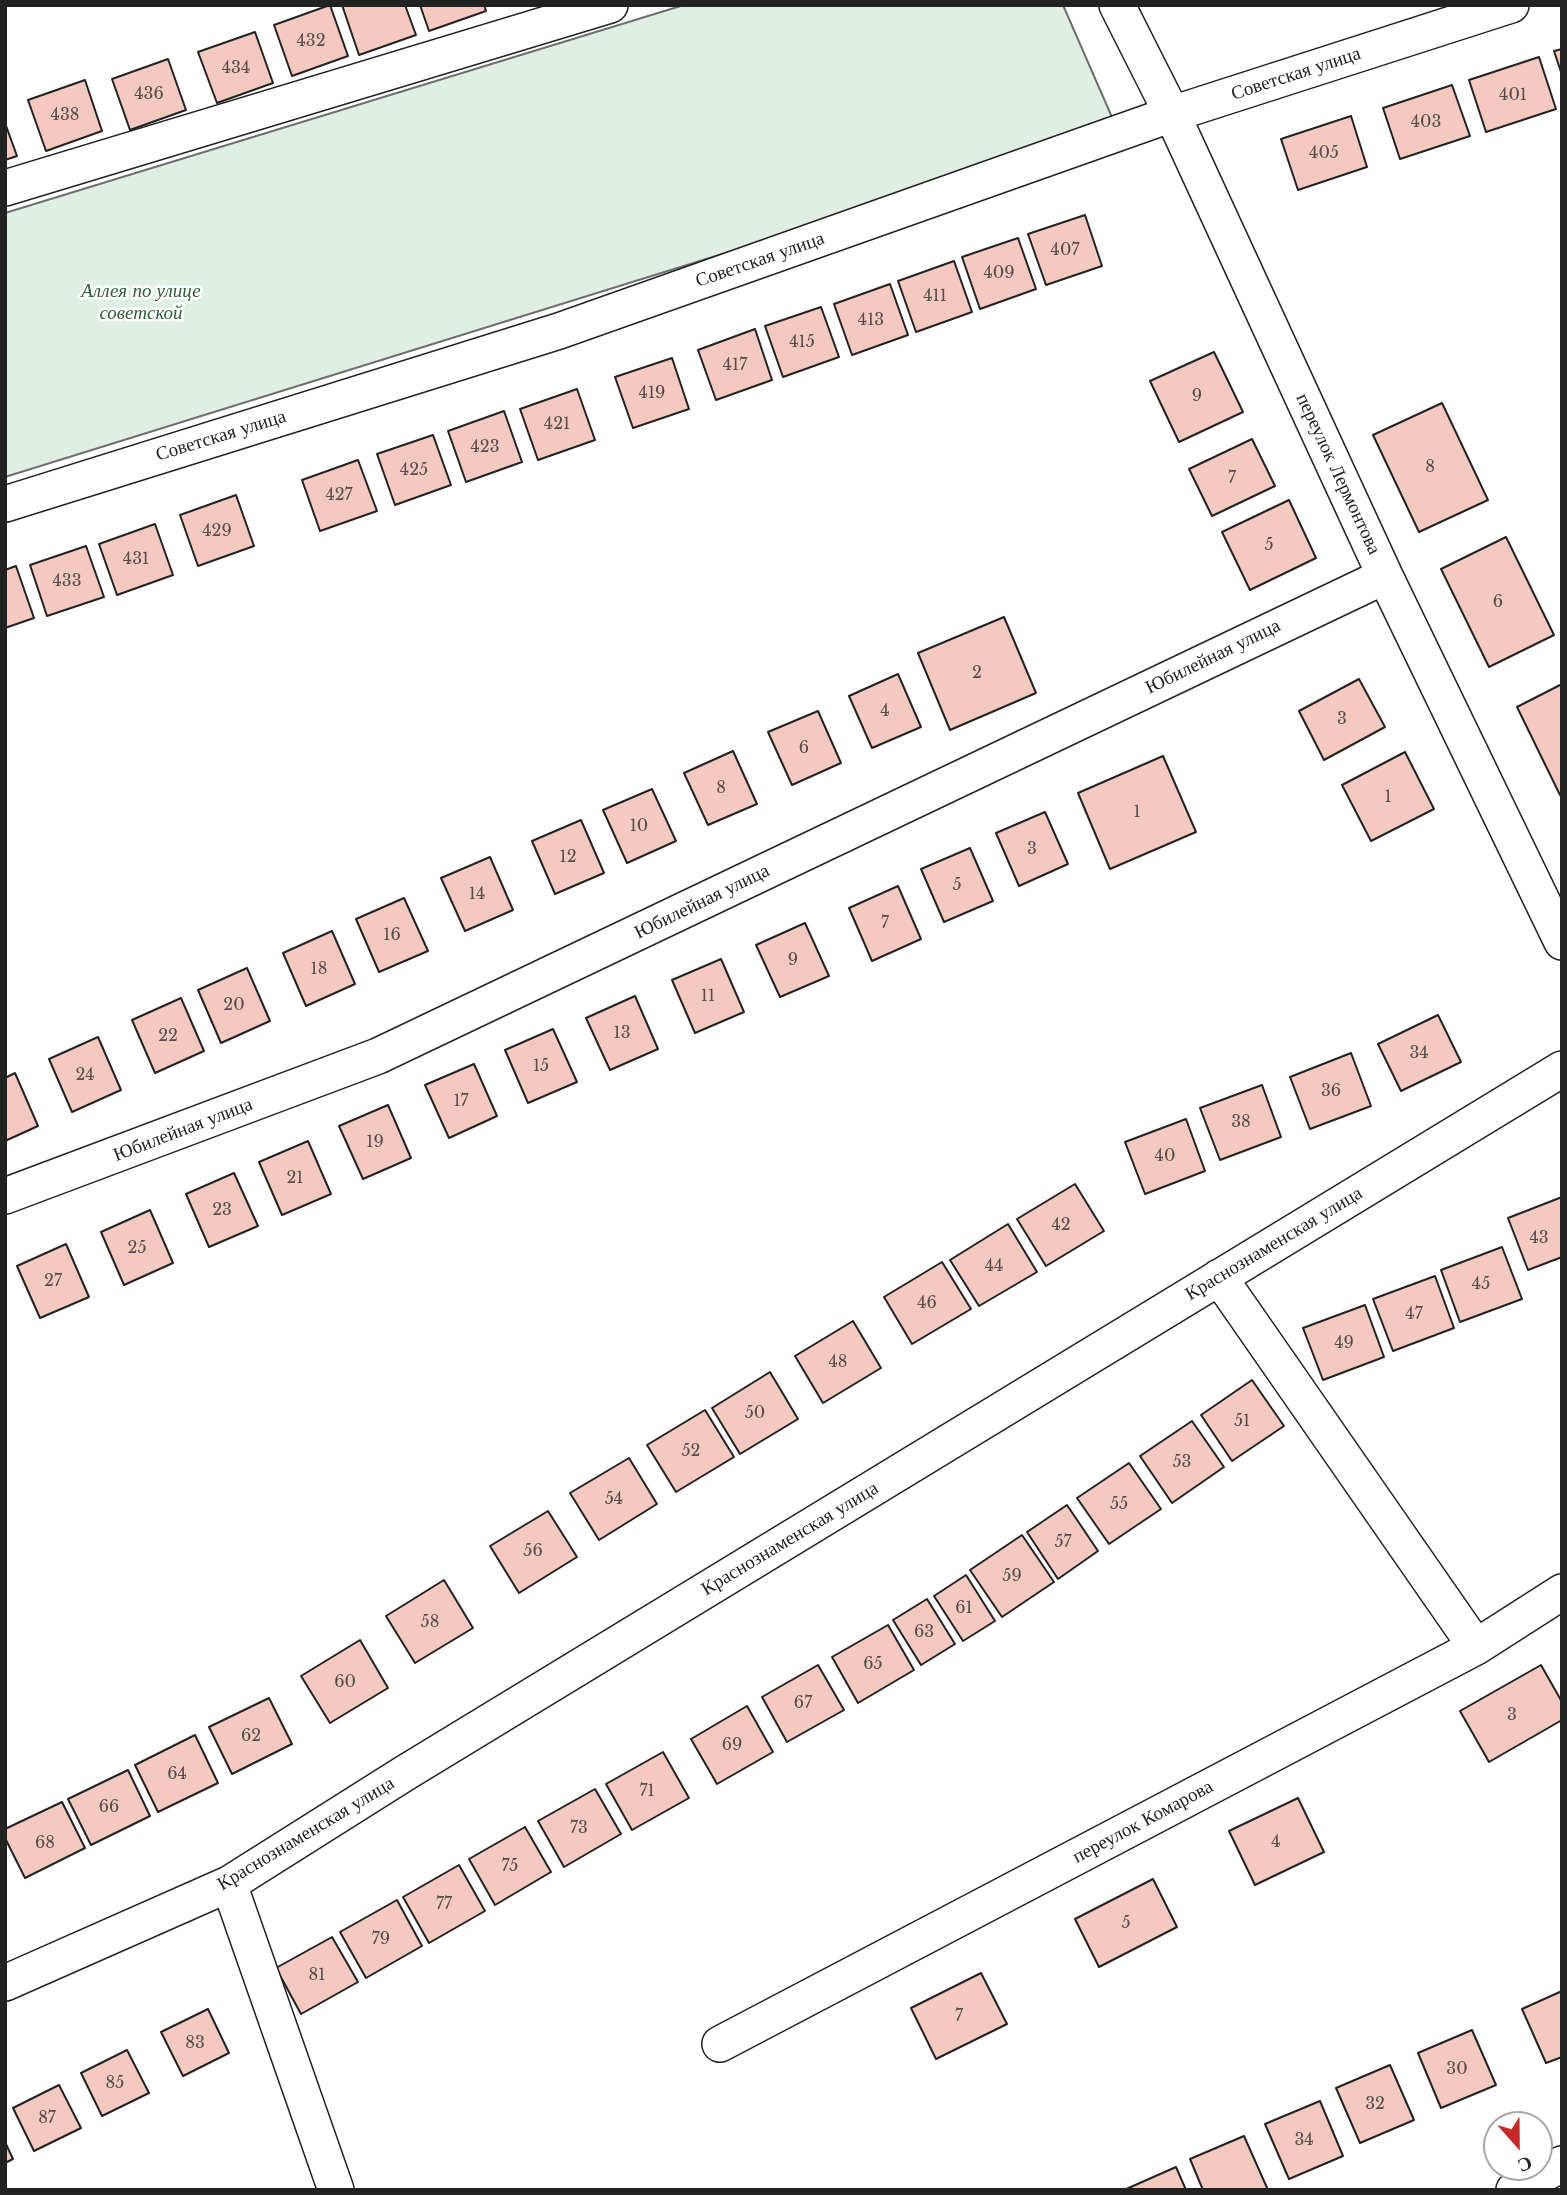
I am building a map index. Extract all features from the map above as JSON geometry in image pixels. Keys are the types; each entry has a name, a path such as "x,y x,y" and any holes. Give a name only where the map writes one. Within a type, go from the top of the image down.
{"street":[{"path":"5,188 610,5"},
{"name":"переулок Лермонтова","path":"1116,5 1172,114 1385,576 1562,942"},
{"name":"Советская улица","path":"5,504 559,331 1172,114 1511,5"},
{"name":"Юбилейная улица","path":"5,1196 377,1056 1385,576"},
{"name":"Краснознаменская улица","path":"5,1983 229,1884 405,1773 1562,1069"},
{"path":"1219,1277 1476,1647"},
{"name":"переулок Комарова","path":"720,2044 1476,1647 1562,1592"},
{"path":"229,1884 336,2190"},
{"path":"1514,2190 1562,2164"}],"green space":[{"name":"Аллея по улице советской","path":"684,5 1063,5 1118,131 5,477 5,213"}],"building":[{"path":"330,5 348,56 292,76 274,25"},
{"path":"342,5 405,5 416,35 359,55"},
{"path":"420,5 484,5 486,11 429,31"},
{"path":"255,32 273,83 217,103 198,52"},
{"path":"1562,49 1562,75 1554,51"},
{"path":"1539,57 1556,109 1486,132 1469,80"},
{"path":"168,59 186,110 130,130 112,79"},
{"path":"85,80 102,131 46,151 28,100"},
{"path":"1452,85 1470,136 1400,159 1383,108"},
{"path":"1351,116 1367,167 1298,190 1281,139"},
{"path":"5,123 17,156 5,160"},
{"path":"1085,215 1102,266 1046,285 1028,234"},
{"path":"1018,238 1036,289 980,309 962,257"},
{"path":"954,261 972,312 916,332 898,281"},
{"path":"890,284 908,335 852,355 834,304"},
{"path":"821,307 839,357 783,377 765,326"},
{"path":"755,329 772,380 716,400 698,350"},
{"path":"1214,352 1243,412 1179,442 1150,381"},
{"path":"672,358 689,409 633,428 615,377"},
{"path":"577,389 595,440 538,460 520,409"},
{"path":"1442,403 1488,500 1419,532 1373,435"},
{"path":"504,411 522,462 466,482 448,431"},
{"path":"433,435 451,485 395,505 377,454"},
{"path":"1252,439 1275,486 1212,516 1189,469"},
{"path":"358,460 377,511 320,531 302,480"},
{"path":"236,495 254,546 198,566 180,515"},
{"path":"1289,500 1316,558 1250,590 1222,532"},
{"path":"155,524 173,575 117,595 99,544"},
{"path":"1506,537 1554,635 1489,667 1441,569"},
{"path":"86,546 104,597 47,616 30,565"},
{"path":"16,566 34,618 5,628 5,570"},
{"path":"1004,617 1036,693 950,730 918,653"},
{"path":"898,674 921,727 872,748 849,696"},
{"path":"1359,679 1385,727 1324,760 1299,711"},
{"path":"1562,684 1562,795 1560,795 1517,707"},
{"path":"818,711 841,763 792,785 768,732"},
{"path":"733,751 757,804 708,825 684,773"},
{"path":"1405,752 1434,809 1371,841 1342,785"},
{"path":"1163,756 1196,832 1110,869 1078,793"},
{"path":"652,789 676,841 627,863 603,810"},
{"path":"1045,812 1068,864 1019,886 996,833"},
{"path":"581,820 604,873 555,894 532,841"},
{"path":"970,848 993,901 944,922 921,869"},
{"path":"490,857 513,910 465,931 441,878"},
{"path":"898,886 921,939 872,961 849,908"},
{"path":"404,898 428,951 379,972 356,919"},
{"path":"805,923 829,976 780,997 756,945"},
{"path":"332,931 355,984 306,1006 283,953"},
{"path":"721,959 744,1012 695,1033 672,980"},
{"path":"247,968 270,1021 221,1043 198,990"},
{"path":"635,996 658,1049 610,1070 586,1018"},
{"path":"181,998 204,1051 155,1073 132,1020"},
{"path":"1438,1015 1461,1062 1401,1091 1378,1044"},
{"path":"553,1029 577,1082 528,1103 505,1050"},
{"path":"98,1037 121,1090 72,1112 49,1059"},
{"path":"1351,1053 1371,1106 1310,1129 1290,1077"},
{"path":"474,1064 497,1116 449,1138 425,1085"},
{"path":"15,1073 38,1126 5,1141 5,1078"},
{"path":"1262,1085 1281,1137 1220,1160 1200,1108"},
{"path":"388,1105 411,1158 363,1179 339,1126"},
{"path":"1186,1119 1205,1171 1145,1194 1125,1142"},
{"path":"308,1141 331,1194 282,1215 259,1162"},
{"path":"234,1173 258,1226 209,1247 186,1194"},
{"path":"1075,1184 1104,1231 1046,1266 1017,1219"},
{"path":"1562,1197 1562,1257 1528,1270 1508,1218"},
{"path":"150,1210 173,1263 124,1285 101,1232"},
{"path":"1008,1224 1037,1272 979,1306 950,1260"},
{"path":"66,1244 89,1297 40,1318 17,1266"},
{"path":"1502,1247 1522,1299 1460,1322 1441,1270"},
{"path":"942,1262 971,1309 912,1344 884,1297"},
{"path":"1435,1276 1454,1328 1393,1351 1373,1299"},
{"path":"1365,1305 1384,1357 1323,1380 1303,1328"},
{"path":"853,1321 881,1368 823,1403 795,1356"},
{"path":"770,1372 798,1419 740,1454 712,1408"},
{"path":"1252,1380 1284,1426 1232,1461 1201,1415"},
{"path":"705,1410 734,1457 676,1492 647,1445"},
{"path":"1192,1421 1224,1467 1172,1503 1140,1456"},
{"path":"629,1458 657,1504 599,1540 570,1493"},
{"path":"1129,1463 1161,1509 1109,1544 1077,1498"},
{"path":"1067,1505 1098,1551 1058,1579 1027,1532"},
{"path":"548,1511 577,1557 519,1593 490,1546"},
{"path":"1022,1535 1054,1582 1002,1617 970,1570"},
{"path":"966,1575 995,1621 963,1641 934,1596"},
{"path":"444,1580 473,1628 415,1663 386,1616"},
{"path":"927,1599 955,1644 921,1665 893,1620"},
{"path":"888,1625 914,1670 858,1703 832,1657"},
{"path":"360,1640 388,1688 330,1723 301,1676"},
{"path":"818,1665 844,1710 787,1742 762,1697"},
{"path":"1541,1665 1562,1702 1562,1720 1489,1762 1460,1711"},
{"path":"269,1698 292,1744 232,1774 209,1727"},
{"path":"747,1706 773,1752 717,1784 691,1739"},
{"path":"195,1735 218,1783 158,1812 135,1765"},
{"path":"663,1752 689,1798 632,1830 606,1784"},
{"path":"128,1770 150,1816 91,1845 68,1799"},
{"path":"595,1789 621,1834 564,1867 538,1821"},
{"path":"1298,1798 1324,1852 1255,1885 1229,1831"},
{"path":"62,1802 85,1848 25,1878 5,1838 5,1829"},
{"path":"525,1827 551,1872 495,1905 469,1859"},
{"path":"459,1865 485,1911 429,1943 403,1897"},
{"path":"1153,1879 1177,1927 1099,1967 1075,1919"},
{"path":"397,1900 422,1946 366,1978 340,1932"},
{"path":"332,1937 358,1982 301,2014 276,1968"},
{"path":"981,1973 1007,2024 936,2059 911,2008"},
{"path":"1562,1991 1562,2057 1546,2063 1522,2009"},
{"path":"208,2009 229,2053 183,2076 161,2032"},
{"path":"1472,2030 1496,2085 1441,2108 1418,2053"},
{"path":"127,2050 149,2093 102,2116 81,2073"},
{"path":"1390,2065 1414,2120 1360,2143 1336,2088"},
{"path":"59,2085 81,2128 34,2151 13,2108"},
{"path":"1320,2101 1343,2156 1289,2179 1265,2124"},
{"path":"1244,2136 1268,2190 1203,2190 1190,2159"},
{"path":"5,2142 13,2159 5,2163"},
{"path":"1176,2167 1186,2190 1124,2190"}]}
